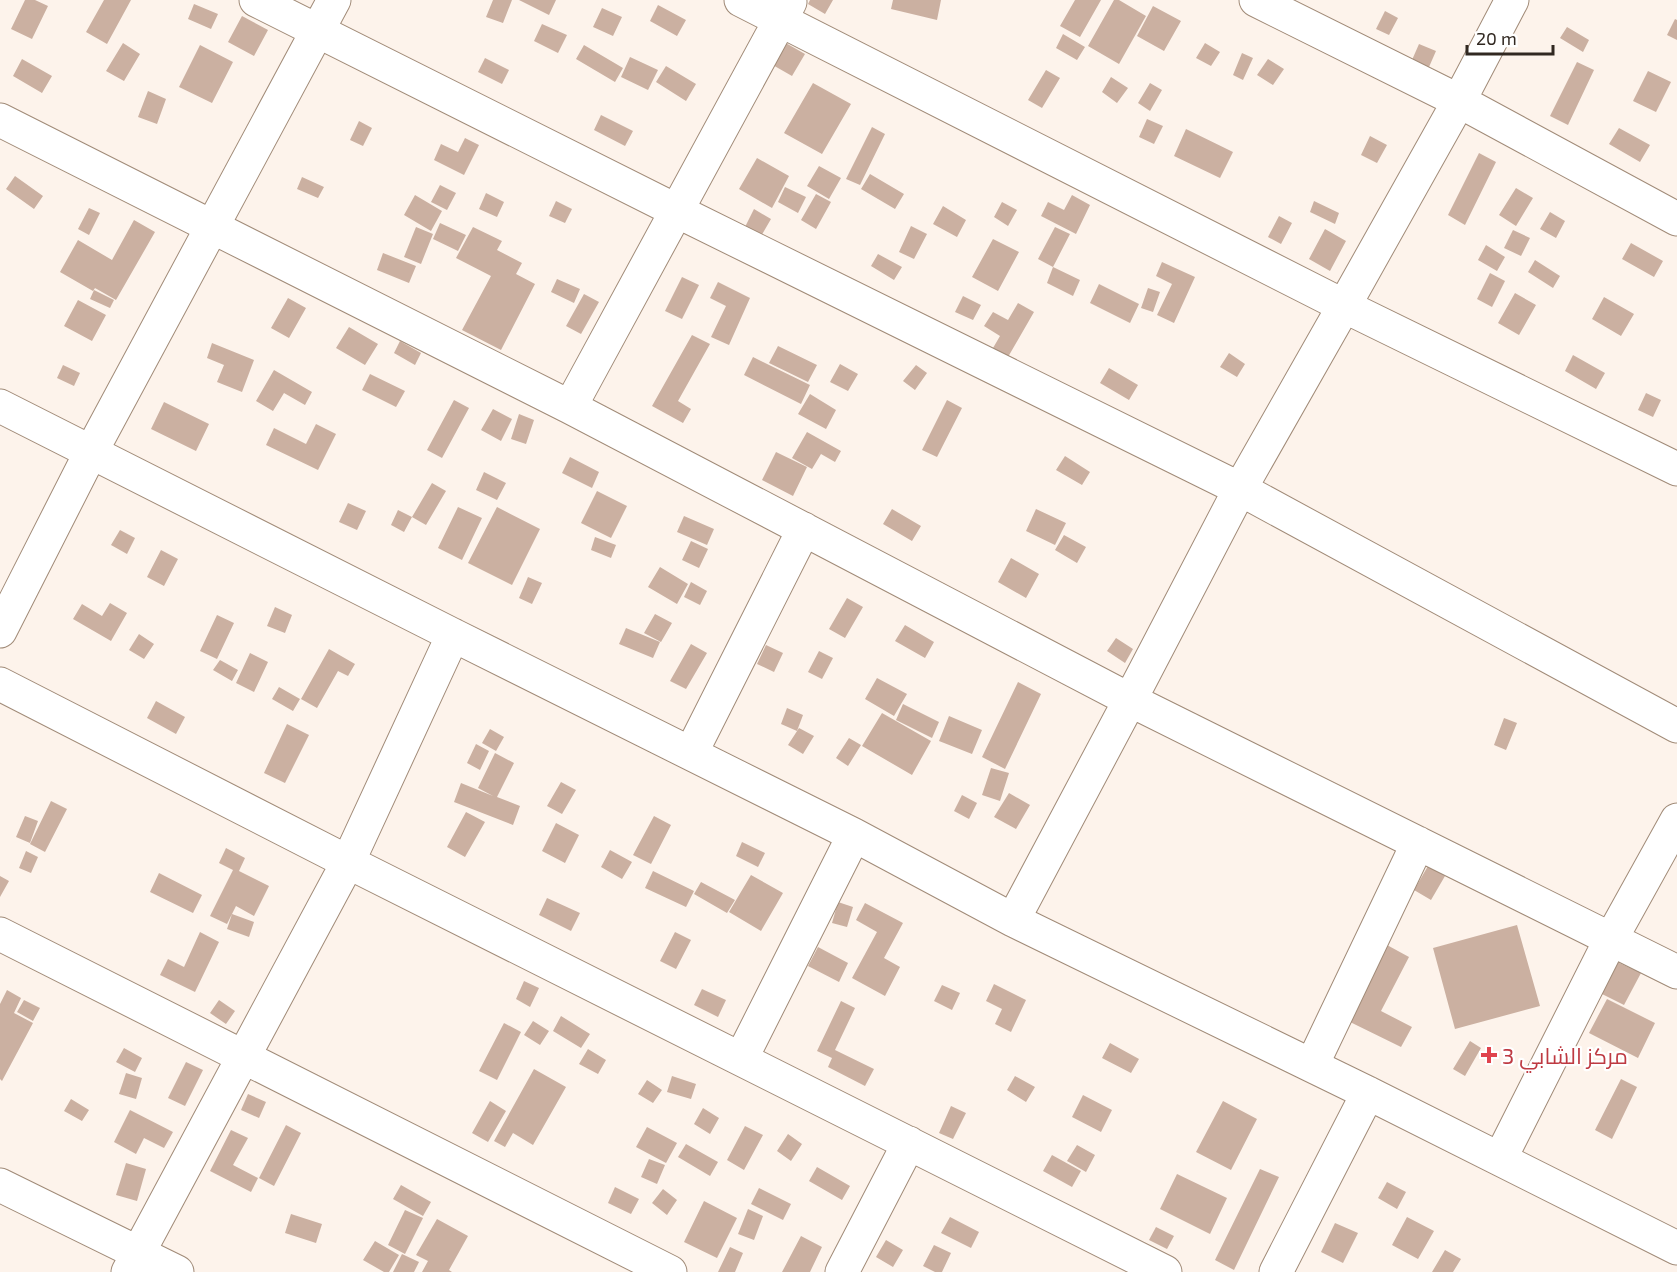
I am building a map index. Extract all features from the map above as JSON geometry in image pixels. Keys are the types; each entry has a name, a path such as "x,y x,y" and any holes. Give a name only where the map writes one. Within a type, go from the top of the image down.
{"street":[{"path":"256,0 1240,489 1677,726"},
{"path":"0,631 91,452 334,0"},
{"path":"741,0 785,10 1344,306 1677,469"},
{"path":"1256,0 1459,100 1677,219"},
{"path":"1013,920 1240,489 1459,100 1512,0"},
{"path":"570,407 785,10"},
{"path":"0,120 570,407 1130,700 1677,972"},
{"path":"0,406 854,834 1013,920 1312,1065 1677,1248"},
{"path":"691,753 804,529"},
{"path":"133,1262 348,862 453,635"},
{"path":"0,684 348,862 1165,1272"},
{"path":"1500,1159 1611,939 1677,820"},
{"path":"741,1059 854,834"},
{"path":"1312,1065 1418,843"},
{"path":"0,934 244,1057 626,1262 670,1272"},
{"path":"1276,1272 1368,1093"},
{"path":"842,1272 909,1143"},
{"path":"0,1185 133,1262 177,1272"}],"building":[{"path":"25,0 35,0 48,6 32,39 11,29"},
{"path":"104,0 131,0 107,44 86,32"},
{"path":"493,0 512,0 503,23 486,17"},
{"path":"519,0 556,0 549,15"},
{"path":"810,0 833,0 825,14 808,4"},
{"path":"893,0 941,0 937,20 891,9"},
{"path":"1075,0 1101,0 1080,37 1060,26"},
{"path":"1114,0 1119,0 1146,16 1119,64 1088,46"},
{"path":"194,4 218,14 211,29 188,19"},
{"path":"658,5 686,20 677,36 650,21"},
{"path":"1153,6 1181,21 1164,51 1137,36"},
{"path":"602,8 622,17 613,36 593,27"},
{"path":"1385,11 1398,18 1389,35 1376,29"},
{"path":"242,16 268,30 254,56 228,42"},
{"path":"1675,19 1677,20 1677,40 1667,35"},
{"path":"542,24 567,35 558,53 534,41"},
{"path":"1567,27 1589,40 1583,52 1560,38"},
{"path":"1063,34 1085,47 1077,60 1056,48"},
{"path":"777,38 805,54 792,76 764,60"},
{"path":"123,43 140,54 124,81 106,71"},
{"path":"1205,43 1220,52 1211,66 1196,58"},
{"path":"1419,44 1436,51 1429,67 1412,60"},
{"path":"200,45 233,62 212,103 179,87"},
{"path":"584,45 623,68 615,82 576,59"},
{"path":"1242,53 1253,58 1243,80 1233,75"},
{"path":"630,57 658,70 648,90 621,77"},
{"path":"485,58 509,70 502,84 478,72"},
{"path":"22,59 52,76 42,93 13,76"},
{"path":"1268,59 1284,69 1273,85 1257,75"},
{"path":"1577,62 1594,70 1568,125 1550,116"},
{"path":"666,66 696,84 686,101 656,82"},
{"path":"1046,70 1060,78 1042,108 1028,100"},
{"path":"1648,71 1671,82 1656,112 1633,101"},
{"path":"1111,77 1128,88 1117,103 1102,92"},
{"path":"813,83 851,104 822,154 784,133"},
{"path":"1150,83 1162,90 1150,111 1138,103"},
{"path":"148,91 166,99 157,124 138,117"},
{"path":"601,115 633,131 625,146 594,130"},
{"path":"1147,119 1163,126 1154,144 1139,137"},
{"path":"359,121 372,128 363,146 350,140"},
{"path":"872,127 885,134 860,185 846,179"},
{"path":"1619,128 1650,145 1640,162 1609,144"},
{"path":"1186,129 1233,152 1220,178 1174,156"},
{"path":"1370,136 1387,145 1377,163 1361,155"},
{"path":"465,138 479,145 464,175 434,160 441,144 458,152"},
{"path":"1479,153 1496,162 1465,225 1448,215"},
{"path":"757,158 789,176 772,208 739,189"},
{"path":"819,166 841,178 829,199 807,186"},
{"path":"870,174 904,194 895,209 861,189"},
{"path":"15,176 43,196 34,209 6,189"},
{"path":"302,177 324,187 318,198 297,189"},
{"path":"440,185 456,193 447,210 431,202"},
{"path":"785,187 806,197 798,213 778,202"},
{"path":"1516,188 1533,198 1516,226 1499,215"},
{"path":"486,193 504,202 497,217 479,209"},
{"path":"816,194 831,202 816,229 801,220"},
{"path":"415,195 442,211 431,231 404,215"},
{"path":"1072,195 1090,205 1076,234 1041,216 1048,202 1064,210"},
{"path":"556,201 572,209 565,223 549,216"},
{"path":"1314,201 1339,213 1335,224 1310,212"},
{"path":"1002,202 1017,210 1008,226 994,217"},
{"path":"943,206 966,220 957,237 933,224"},
{"path":"89,208 100,213 89,235 78,229"},
{"path":"754,209 771,219 760,238 744,229"},
{"path":"1550,212 1565,221 1556,238 1540,229"},
{"path":"1279,216 1292,223 1281,244 1268,237"},
{"path":"134,220 155,232 116,300 95,288 93,291 60,272 78,240 112,260"},
{"path":"440,223 466,235 458,251 433,239"},
{"path":"911,226 927,234 914,259 899,252"},
{"path":"416,227 433,234 421,264 404,257"},
{"path":"473,227 502,241 497,250 522,263 516,274 535,284 501,350 462,330 491,276 456,258"},
{"path":"1055,227 1070,234 1053,267 1038,259"},
{"path":"1325,229 1346,241 1330,271 1309,259"},
{"path":"1513,230 1530,238 1521,256 1504,248"},
{"path":"993,239 1019,252 998,291 972,277"},
{"path":"1631,243 1663,261 1654,277 1622,259"},
{"path":"1486,245 1505,257 1497,271 1478,260"},
{"path":"383,253 416,266 409,283 377,270"},
{"path":"878,254 902,267 894,280 871,266"},
{"path":"1535,260 1560,276 1553,288 1528,272"},
{"path":"1162,262 1195,277 1174,323 1157,315 1172,284 1156,276"},
{"path":"1053,267 1080,280 1073,296 1047,283"},
{"path":"1490,273 1505,281 1492,307 1477,299"},
{"path":"682,277 699,285 682,319 665,311"},
{"path":"557,279 580,289 574,303 551,292"},
{"path":"718,282 750,298 729,345 711,337 726,306 710,298"},
{"path":"1099,284 1139,304 1130,323 1090,303"},
{"path":"1148,288 1160,292 1153,312 1141,308"},
{"path":"94,290 114,300 110,308 90,299"},
{"path":"1515,293 1536,305 1519,335 1498,323"},
{"path":"584,294 599,302 581,334 566,326"},
{"path":"963,296 981,305 973,320 955,312"},
{"path":"1604,297 1634,314 1621,336 1592,319"},
{"path":"288,298 306,308 289,338 271,328"},
{"path":"78,300 106,315 92,341 64,326"},
{"path":"1018,303 1034,312 1008,357 993,348 1000,336 984,326 993,312 1008,320"},
{"path":"349,327 378,344 365,365 336,348"},
{"path":"692,335 710,344 678,401 691,409 683,423 652,406"},
{"path":"400,341 421,353 415,365 394,353"},
{"path":"212,343 254,360 242,392 217,382 224,365 207,358"},
{"path":"778,346 817,365 808,382 769,363"},
{"path":"1229,353 1245,364 1237,377 1220,367"},
{"path":"1573,355 1605,373 1596,389 1565,371"},
{"path":"753,357 810,385 801,404 744,375"},
{"path":"840,364 858,374 848,391 830,382"},
{"path":"63,365 80,373 74,386 57,378"},
{"path":"916,365 927,373 915,390 903,381"},
{"path":"1109,368 1138,385 1129,400 1100,383"},
{"path":"274,370 312,392 305,405 284,393 273,411 256,401"},
{"path":"370,374 405,391 396,407 362,390"},
{"path":"1646,393 1661,400 1653,417 1638,410"},
{"path":"810,394 836,410 826,429 798,414"},
{"path":"454,400 469,408 442,458 427,450"},
{"path":"947,400 962,408 937,457 922,450"},
{"path":"164,402 209,424 196,451 151,429"},
{"path":"493,409 512,419 501,441 481,430"},
{"path":"519,414 534,420 526,444 511,439"},
{"path":"316,424 336,434 318,470 266,445 274,428 306,444"},
{"path":"807,432 841,451 835,462 821,454 812,469 792,458"},
{"path":"776,452 807,467 793,496 762,480"},
{"path":"1065,456 1090,472 1082,485 1056,470"},
{"path":"570,457 599,472 592,488 562,473"},
{"path":"484,472 506,483 497,500 476,490"},
{"path":"432,483 446,491 426,525 412,517"},
{"path":"597,491 627,506 611,538 581,523"},
{"path":"348,503 366,511 357,530 339,522"},
{"path":"458,507 482,518 462,560 438,548"},
{"path":"497,507 540,529 512,585 468,563"},
{"path":"892,509 921,526 912,541 883,524"},
{"path":"1036,509 1066,523 1055,545 1026,531"},
{"path":"398,510 412,517 404,532 391,525"},
{"path":"684,516 714,529 707,545 677,532"},
{"path":"120,530 135,538 127,554 111,545"},
{"path":"1064,535 1086,547 1077,563 1055,550"},
{"path":"595,537 616,545 611,558 591,550"},
{"path":"691,541 708,549 699,568 682,560"},
{"path":"161,550 178,559 164,586 147,577"},
{"path":"1011,558 1039,574 1026,598 998,582"},
{"path":"660,567 688,584 677,604 648,587"},
{"path":"528,577 542,583 532,604 519,598"},
{"path":"691,582 707,591 700,605 684,597"},
{"path":"847,598 863,607 845,638 829,629"},
{"path":"110,603 127,613 111,641 73,619 82,604 102,616"},
{"path":"275,607 292,615 285,633 267,626"},
{"path":"655,614 672,623 661,642 644,633"},
{"path":"217,615 234,623 217,659 200,651"},
{"path":"905,625 934,642 925,658 895,641"},
{"path":"626,628 660,642 653,658 619,644"},
{"path":"139,634 154,644 144,659 129,650"},
{"path":"1116,638 1133,649 1125,663 1107,651"},
{"path":"691,644 707,653 686,689 670,681"},
{"path":"766,645 783,653 774,672 757,664"},
{"path":"329,649 355,664 348,676 338,671 317,708 301,699"},
{"path":"819,651 833,658 822,679 808,672"},
{"path":"250,653 268,662 254,692 236,683"},
{"path":"220,660 238,670 232,681 213,670"},
{"path":"877,678 907,694 894,716 865,699"},
{"path":"1018,682 1041,694 1005,769 982,757"},
{"path":"279,687 300,699 293,711 272,699"},
{"path":"156,701 185,717 176,734 147,718"},
{"path":"903,704 939,722 932,738 896,720"},
{"path":"787,708 803,715 797,731 781,724"},
{"path":"882,713 931,741 912,775 862,746"},
{"path":"949,716 982,730 972,754 939,741"},
{"path":"1504,718 1517,723 1506,750 1494,745"},
{"path":"287,724 309,735 285,783 264,773"},
{"path":"799,728 814,736 803,754 788,745"},
{"path":"490,729 504,737 496,751 482,743"},
{"path":"849,738 861,745 848,766 836,758"},
{"path":"476,744 489,751 480,770 467,763"},
{"path":"495,753 514,763 497,797 520,806 513,825 454,802 461,783 493,796 478,788"},
{"path":"991,768 1009,773 1000,801 982,795"},
{"path":"561,782 576,790 562,814 547,806"},
{"path":"1009,793 1030,805 1016,829 994,817"},
{"path":"962,795 977,803 969,819 954,811"},
{"path":"51,801 67,809 45,852 30,844"},
{"path":"466,812 485,822 465,857 447,847"},
{"path":"25,816 38,821 30,843 16,837"},
{"path":"654,816 671,825 651,864 633,855"},
{"path":"556,823 579,835 565,863 542,851"},
{"path":"742,842 765,853 758,867 736,856"},
{"path":"226,848 245,858 239,871 269,886 254,916 236,906 227,924 210,916 233,870 219,863"},
{"path":"610,850 632,862 622,879 601,867"},
{"path":"26,851 38,857 31,873 19,868"},
{"path":"1428,866 1445,876 1431,900 1414,890"},
{"path":"653,871 694,891 686,907 645,888"},
{"path":"159,873 202,895 193,913 150,892"},
{"path":"751,875 783,893 761,931 729,912"},
{"path":"0,876 9,881 0,897"},
{"path":"701,882 735,900 727,913 694,894"},
{"path":"547,898 580,913 571,931 539,915"},
{"path":"838,902 853,907 847,927 832,923"},
{"path":"865,903 903,923 884,958 900,967 885,996 852,978 877,932 856,920"},
{"path":"232,914 254,922 249,937 227,929"},
{"path":"1517,925 1540,1006 1455,1029 1433,948"},
{"path":"200,932 219,942 195,992 160,975 168,959 184,967"},
{"path":"675,932 691,940 676,969 660,961"},
{"path":"1387,945 1409,957 1381,1011 1412,1027 1401,1047 1348,1021"},
{"path":"818,947 848,963 839,982 808,966"},
{"path":"1615,961 1641,973 1624,1005 1600,993"},
{"path":"524,981 539,988 530,1007 516,999"},
{"path":"994,984 1026,1000 1011,1032 995,1024 1002,1009 986,1001"},
{"path":"942,985 960,993 952,1010 934,1001"},
{"path":"702,989 726,1000 718,1017 694,1005"},
{"path":"7,990 21,998 14,1013 33,1023 2,1081 0,1079 0,1004"},
{"path":"1607,999 1655,1023 1638,1058 1589,1033"},
{"path":"24,1000 40,1008 33,1021 17,1012"},
{"path":"219,1000 235,1011 226,1024 210,1013"},
{"path":"841,1001 855,1008 835,1050 874,1069 865,1086 828,1067 832,1058 817,1051"},
{"path":"561,1016 590,1034 581,1048 553,1031"},
{"path":"533,1021 549,1031 540,1045 524,1035"},
{"path":"504,1023 521,1032 497,1080 479,1071"},
{"path":"1470,1041 1481,1048 1465,1076 1453,1069"},
{"path":"1110,1043 1139,1059 1131,1073 1102,1058"},
{"path":"124,1048 142,1058 135,1072 116,1062"},
{"path":"588,1049 606,1060 598,1074 579,1064"},
{"path":"186,1062 203,1070 185,1106 168,1098"},
{"path":"534,1069 566,1087 533,1145 513,1133 505,1147 494,1141"},
{"path":"126,1073 142,1078 136,1099 119,1094"},
{"path":"672,1076 696,1084 691,1099 667,1092"},
{"path":"1015,1076 1035,1087 1026,1102 1007,1090"},
{"path":"1621,1079 1637,1087 1612,1139 1595,1130"},
{"path":"647,1080 662,1090 653,1103 638,1094"},
{"path":"248,1094 266,1102 259,1118 241,1110"},
{"path":"1083,1095 1112,1110 1101,1132 1072,1117"},
{"path":"71,1099 89,1110 82,1121 64,1111"},
{"path":"490,1101 506,1111 488,1142 472,1133"},
{"path":"1223,1101 1257,1119 1231,1170 1196,1152"},
{"path":"951,1106 966,1113 953,1139 939,1133"},
{"path":"703,1108 719,1118 710,1134 694,1124"},
{"path":"130,1110 173,1132 164,1148 144,1138 136,1154 114,1142"},
{"path":"286,1125 301,1133 274,1186 259,1178"},
{"path":"745,1126 763,1135 744,1170 727,1160"},
{"path":"647,1127 677,1143 666,1163 636,1147"},
{"path":"231,1130 248,1138 233,1165 258,1178 251,1192 210,1171"},
{"path":"788,1134 802,1144 791,1161 777,1151"},
{"path":"686,1144 718,1162 710,1176 678,1157"},
{"path":"1077,1145 1095,1155 1086,1172 1067,1161"},
{"path":"1052,1155 1081,1171 1072,1187 1043,1171"},
{"path":"649,1159 665,1165 657,1184 641,1177"},
{"path":"126,1163 146,1169 137,1201 116,1195"},
{"path":"817,1167 850,1186 842,1200 809,1181"},
{"path":"1260,1169 1279,1177 1234,1270 1215,1260"},
{"path":"1177,1174 1227,1198 1210,1234 1160,1209"},
{"path":"1387,1182 1406,1192 1397,1209 1378,1198"},
{"path":"401,1185 431,1202 423,1216 393,1199"},
{"path":"615,1187 639,1199 631,1214 608,1203"},
{"path":"759,1188 791,1204 783,1220 751,1204"},
{"path":"663,1189 677,1200 667,1215 652,1203"},
{"path":"704,1201 737,1218 717,1258 684,1242"},
{"path":"748,1209 763,1216 754,1240 738,1234"},
{"path":"405,1210 423,1218 405,1254 388,1245"},
{"path":"291,1214 322,1224 316,1243 285,1233"},
{"path":"950,1217 979,1232 971,1248 941,1233"},
{"path":"1407,1217 1434,1231 1418,1259 1392,1245"},
{"path":"437,1219 468,1236 449,1270 452,1272 422,1272 428,1261 416,1255"},
{"path":"1335,1223 1358,1233 1343,1263 1321,1252"},
{"path":"1156,1227 1174,1236 1167,1249 1149,1240"},
{"path":"801,1236 822,1247 810,1272 782,1272"},
{"path":"886,1240 903,1250 893,1267 876,1257"},
{"path":"375,1241 399,1255 389,1272 384,1272 363,1260"},
{"path":"934,1245 951,1253 942,1272 935,1272 923,1266"},
{"path":"730,1247 743,1253 735,1272 718,1272"},
{"path":"1445,1250 1461,1259 1453,1272 1432,1272"},
{"path":"402,1254 419,1262 414,1272 393,1272"}],"place":[{"name":"مركز الشابي 3","path":"1489,1055"}]}
